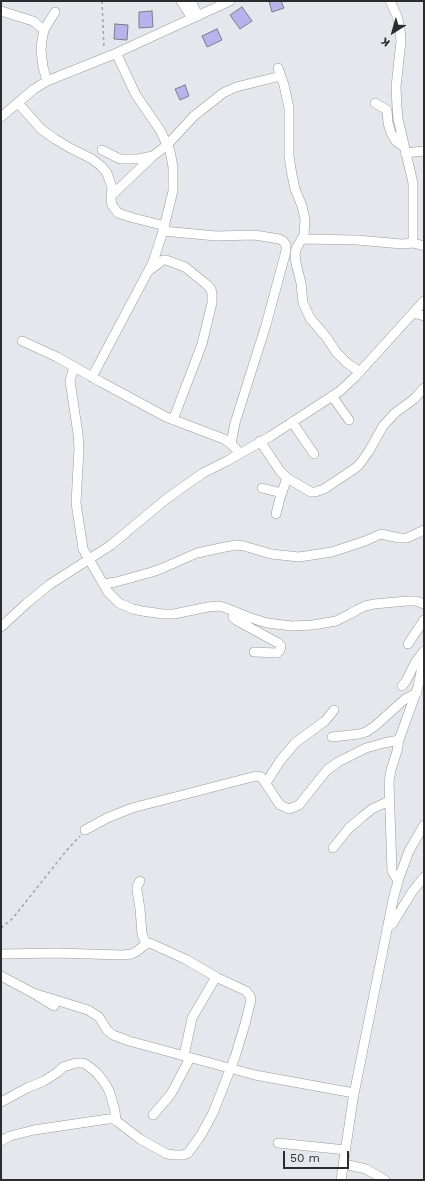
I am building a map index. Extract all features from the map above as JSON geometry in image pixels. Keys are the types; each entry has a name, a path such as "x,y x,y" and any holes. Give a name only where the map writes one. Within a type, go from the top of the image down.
{"street":[{"path":"181,1 195,17"},
{"path":"191,1 195,17"},
{"path":"1,117 34,89 47,81 105,58 230,1"},
{"path":"390,1 397,16 400,35 396,97 398,119 413,183 413,244"},
{"path":"1,12 33,21 44,30"},
{"path":"47,81 43,67 41,50 42,40 44,30 55,12"},
{"path":"92,377 149,270 164,229 172,198 173,187 173,167 170,151 160,130 136,95 116,53"},
{"path":"111,196 153,156 167,145 194,116 223,94 280,72 289,108 289,156 292,175 305,219 303,238 296,250 296,263 301,283 303,303 310,318 327,338 336,352 360,372"},
{"path":"18,102 41,129 55,140 92,159 101,166 107,173 112,187 112,205 118,213 164,229 216,236 255,235 279,239 286,245 286,251 266,325 235,422 231,444"},
{"path":"375,103 387,110 388,123 391,133 396,141 405,150 424,151"},
{"path":"102,150 120,159 138,159 153,156"},
{"path":"303,238 357,240 424,246"},
{"path":"149,270 163,260 185,267 193,272 211,289 212,294 212,303 202,344 173,420"},
{"path":"1,628 37,594 111,545 183,487 203,474 240,454 340,391 360,372 424,301"},
{"path":"414,313 424,316"},
{"path":"22,341 74,366 146,407 173,420 224,439 240,454"},
{"path":"74,366 70,381 78,434 79,449 76,503 83,549 108,592 119,603 133,609 164,614 174,614 208,606 219,606 267,623 292,626 313,625 336,621 361,608 374,604 407,601 416,601 424,604"},
{"path":"260,441 280,471 287,478 311,492 315,492 324,489 354,469 364,458 383,426 395,413 414,399 424,388"},
{"path":"332,396 349,420"},
{"path":"292,422 314,454"},
{"path":"276,514 287,478"},
{"path":"262,488 282,494"},
{"path":"104,584 152,572 197,553 225,547 237,545 271,554 299,557 332,552 381,534 399,538 407,538 424,530"},
{"path":"234,611 233,617 236,620 281,646 277,653 254,652"},
{"path":"408,644 424,620"},
{"path":"402,686 415,663 424,651"},
{"path":"398,881 392,871 389,782 399,740 417,693 424,657"},
{"path":"332,737 366,732 405,700 417,693"},
{"path":"266,784 280,761 295,743 325,721 334,710"},
{"path":"85,830 107,818 132,808 256,776 261,777 280,805 289,809 294,808 299,805 327,770 338,762 366,748 384,742 399,740"},
{"path":"333,848 349,828 362,817 382,803 389,801"},
{"path":"341,1180 354,1093 387,928 398,881 408,851 424,825"},
{"path":"387,928 393,923 412,892 424,877"},
{"path":"140,881 136,890 140,909 142,934 146,944"},
{"path":"1,954 56,952 122,955 132,954 146,944 150,943 246,991 251,1000 246,1024 214,1114 188,1153 183,1155 167,1154 140,1139 116,1121 108,1119 34,1130 10,1136 1,1141"},
{"path":"1,976 54,1006"},
{"path":"153,1114 172,1094 187,1057 192,1018 216,977"},
{"path":"33,993 88,1010 99,1017 107,1030 113,1035 129,1041 254,1075 354,1093"},
{"path":"1,1102 49,1078 63,1067 76,1063 83,1063 97,1072 106,1085 115,1112 116,1121"},
{"path":"278,1143 346,1150"},
{"path":"344,1164 366,1169 385,1180"}],"path":[{"path":"102,1 105,58"},
{"path":"1,928 14,918 67,850 85,830"}],"building":[{"path":"269,1 281,1 284,8 272,12"},
{"path":"242,7 252,21 240,29 230,15"},
{"path":"152,11 153,27 139,28 139,12"},
{"path":"115,24 128,25 127,40 114,39"},
{"path":"217,29 222,40 207,47 202,36"},
{"path":"185,85 189,96 180,100 175,89"}]}
